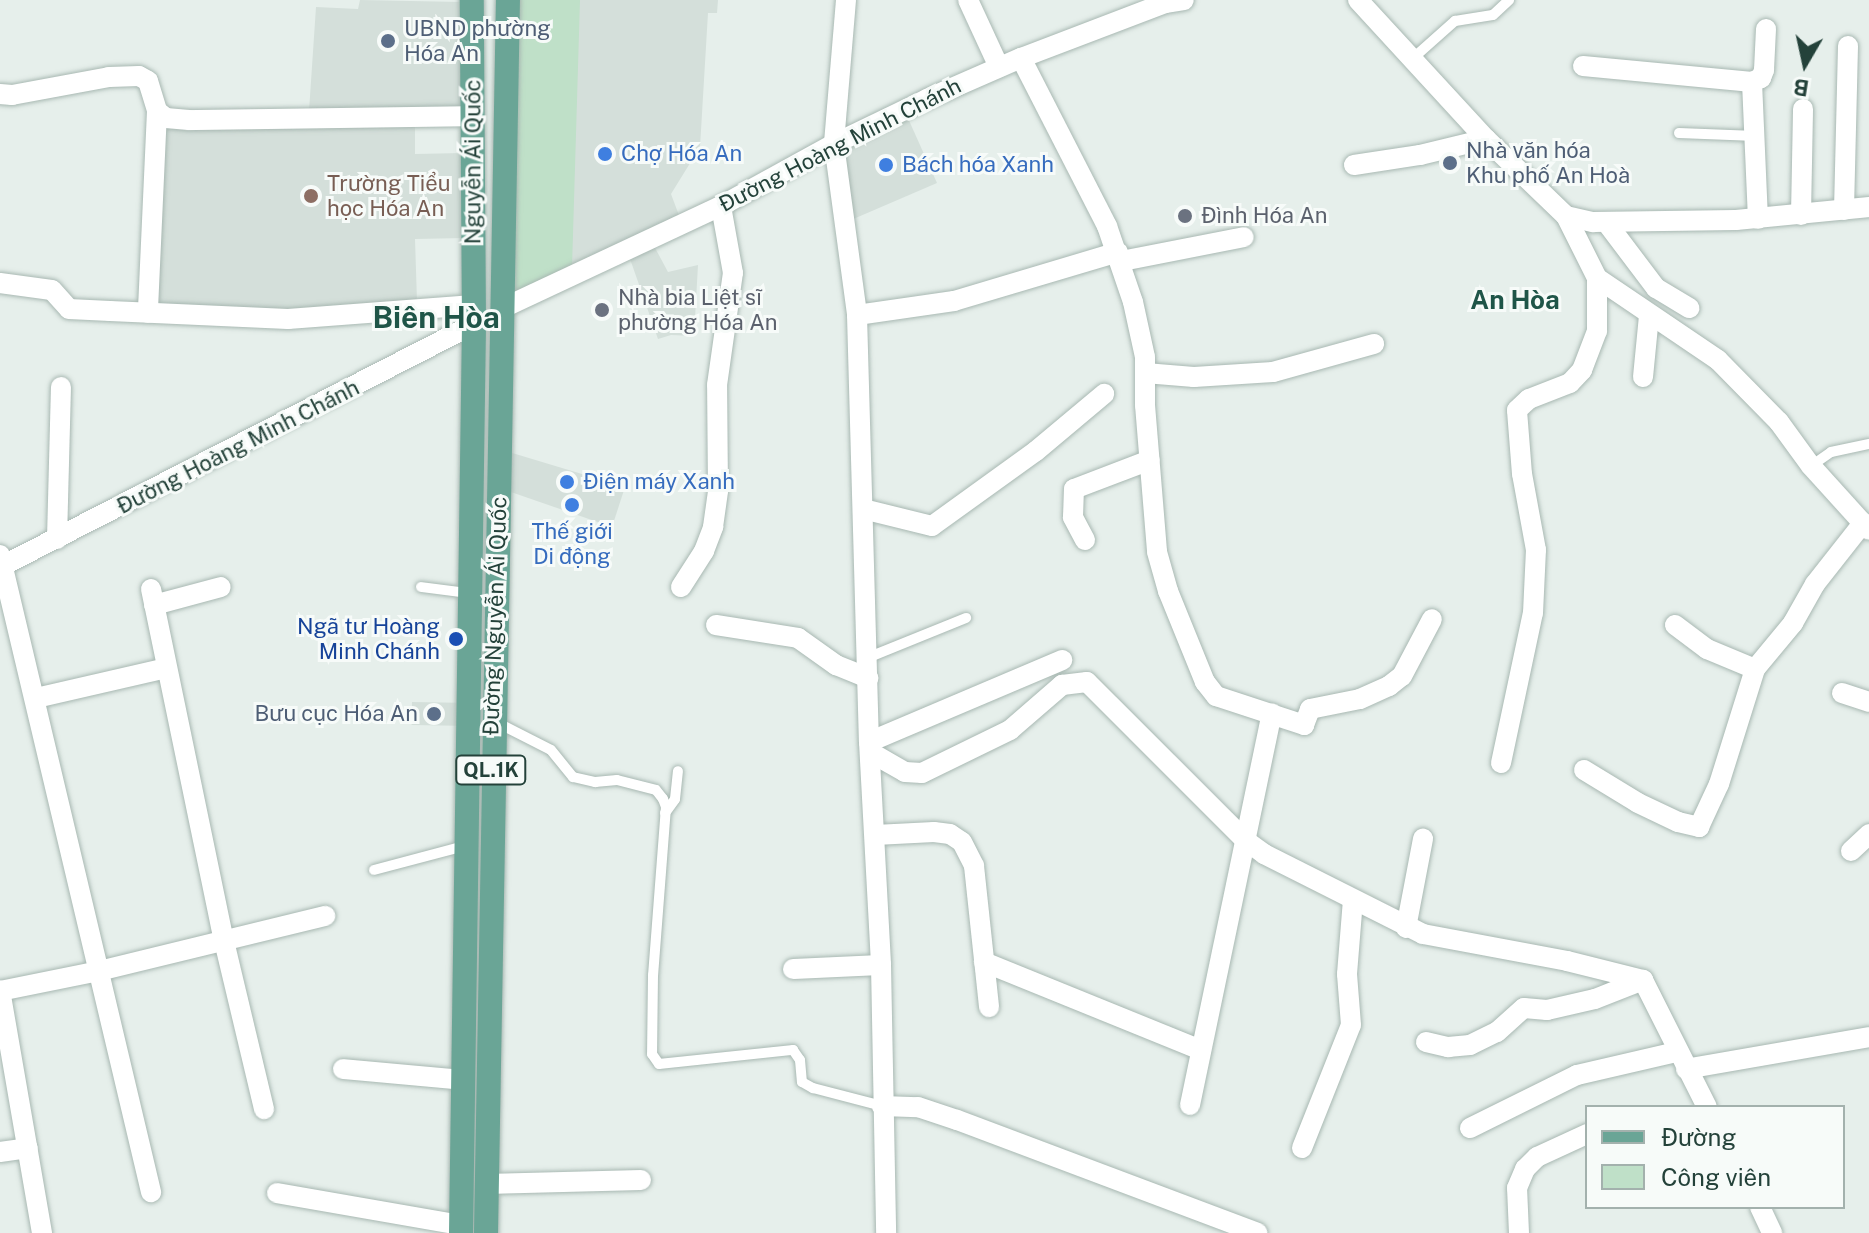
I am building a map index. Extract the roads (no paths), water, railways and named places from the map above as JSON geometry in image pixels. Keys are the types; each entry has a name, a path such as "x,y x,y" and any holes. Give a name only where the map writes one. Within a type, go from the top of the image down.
{"main road":[{"name":"Nguyễn Ái Quốc","path":"472,0 474,314"},
{"name":"Đường Nguyễn Ái Quốc","path":"461,1229 474,1185 492,720 508,0"},
{"path":"474,314 503,308"},
{"name":"Đường Nguyễn Ái Quốc","path":"474,314 463,1080 474,1185 486,1233"}],"street":[{"path":"846,0 834,144 857,315 867,668 881,965 886,1233"},
{"path":"968,0 999,67"},
{"path":"1358,0 1486,139 1566,216 1597,278 1597,331 1582,370 1570,383 1529,399 1517,410 1522,474 1536,550 1533,613 1501,763"},
{"name":"Đường Hoàng Minh Chánh","path":"503,308 721,206 834,144 999,67 1171,1"},
{"path":"1583,66 1752,82 1761,78 1764,70 1766,29"},
{"path":"1844,210 1848,46"},
{"path":"1021,58 1120,256 1145,357 1157,552 1168,591 1205,682 1216,696 1304,725 1310,709 1360,699 1389,686 1402,676 1432,619"},
{"path":"0,94 139,76 148,81 157,111 148,313"},
{"path":"1752,82 1758,219"},
{"path":"1801,215 1803,109"},
{"path":"157,111 166,118 189,120 473,116"},
{"path":"1354,165 1420,155 1486,139"},
{"path":"681,587 704,551 713,527 718,490 717,385 733,273 721,206"},
{"path":"1566,216 1606,222 1758,219 1869,207"},
{"path":"1606,222 1656,288 1689,308"},
{"path":"857,315 954,301 1120,256 1244,237"},
{"path":"1584,770 1638,803 1678,822 1699,827 1719,784 1755,669 1793,623 1815,584 1866,526 1811,466 1779,422 1718,360 1597,278"},
{"path":"0,283 52,290 69,309 288,319 474,314"},
{"name":"Đường Hoàng Minh Chánh","path":"2,562 57,539 474,314"},
{"path":"1643,377 1649,316"},
{"path":"1145,373 1194,377 1273,372 1374,344"},
{"path":"57,539 61,387"},
{"path":"863,509 932,526 1036,451 1104,394"},
{"path":"1085,540 1073,517 1074,489 1150,460"},
{"path":"2,562 151,1192"},
{"path":"221,587 153,597 224,941 264,1109"},
{"path":"716,625 798,638 836,665 867,668"},
{"path":"1675,625 1707,649 1755,669"},
{"path":"870,747 1062,660"},
{"path":"36,698 167,668"},
{"path":"870,747 905,772 922,773 1010,730 1062,685 1087,682 1245,840 1353,900 1406,928 1643,980"},
{"path":"1842,693 1869,702"},
{"path":"1190,1105 1272,714"},
{"path":"875,835 934,832 950,834 962,842 974,866 989,1007"},
{"path":"1851,851 1869,834"},
{"path":"1406,928 1423,839"},
{"path":"1302,1148 1351,1025 1347,974 1353,900"},
{"path":"42,1233 4,1036 0,991 99,971 325,916"},
{"path":"984,962 1201,1050"},
{"path":"793,969 881,965"},
{"path":"1426,1042 1448,1047 1470,1045 1497,1032 1524,1008 1547,1010 1595,999 1643,980"},
{"path":"1643,980 1702,1104"},
{"path":"1470,1128 1577,1075 1869,1037"},
{"path":"343,1069 463,1080"},
{"path":"882,1106 918,1107 957,1120 1257,1233"},
{"path":"1519,1233 1517,1188 1525,1169 1537,1157 1585,1135"},
{"path":"0,1152 28,1148"},
{"path":"474,1185 641,1180"},
{"path":"277,1193 461,1229"},
{"path":"1761,1209 1772,1233"}],"lane":[{"path":"1411,60 1455,21 1493,15 1509,0"},
{"path":"1679,133 1756,136"},
{"path":"1811,466 1831,452 1869,444"},
{"path":"421,587 470,593"},
{"path":"867,668 966,618"},
{"path":"492,720 551,750 573,777 583,781 617,780 656,790 663,799 665,813 653,975 652,1054 659,1064 793,1050 800,1060 802,1082 813,1088 882,1106"},
{"path":"665,813 675,799 678,771"},
{"path":"374,870 466,846"}],"place":[{"name":"UBND phường Hóa An","path":"388,41"},
{"name":"Chợ Hóa An","path":"605,154"},
{"name":"Nhà văn hóa Khu phố An Hoà","path":"1450,163"},
{"name":"Bách hóa Xanh","path":"886,165"},
{"name":"Trường Tiểu học Hóa An","path":"311,196"},
{"name":"Đình Hóa An","path":"1185,216"},
{"name":"Nhà bia Liệt sĩ phường Hóa An","path":"602,310"},
{"name":"Điện máy Xanh","path":"567,482"},
{"name":"Thế giới Di động","path":"572,505"},
{"name":"Ngã tư Hoàng Minh Chánh","path":"456,639"},
{"name":"Bưu cục Hóa An","path":"434,714"}],"district":[{"name":"An Hòa","path":"1515,300"},
{"name":"Biên Hòa","path":"436,317"}]}
